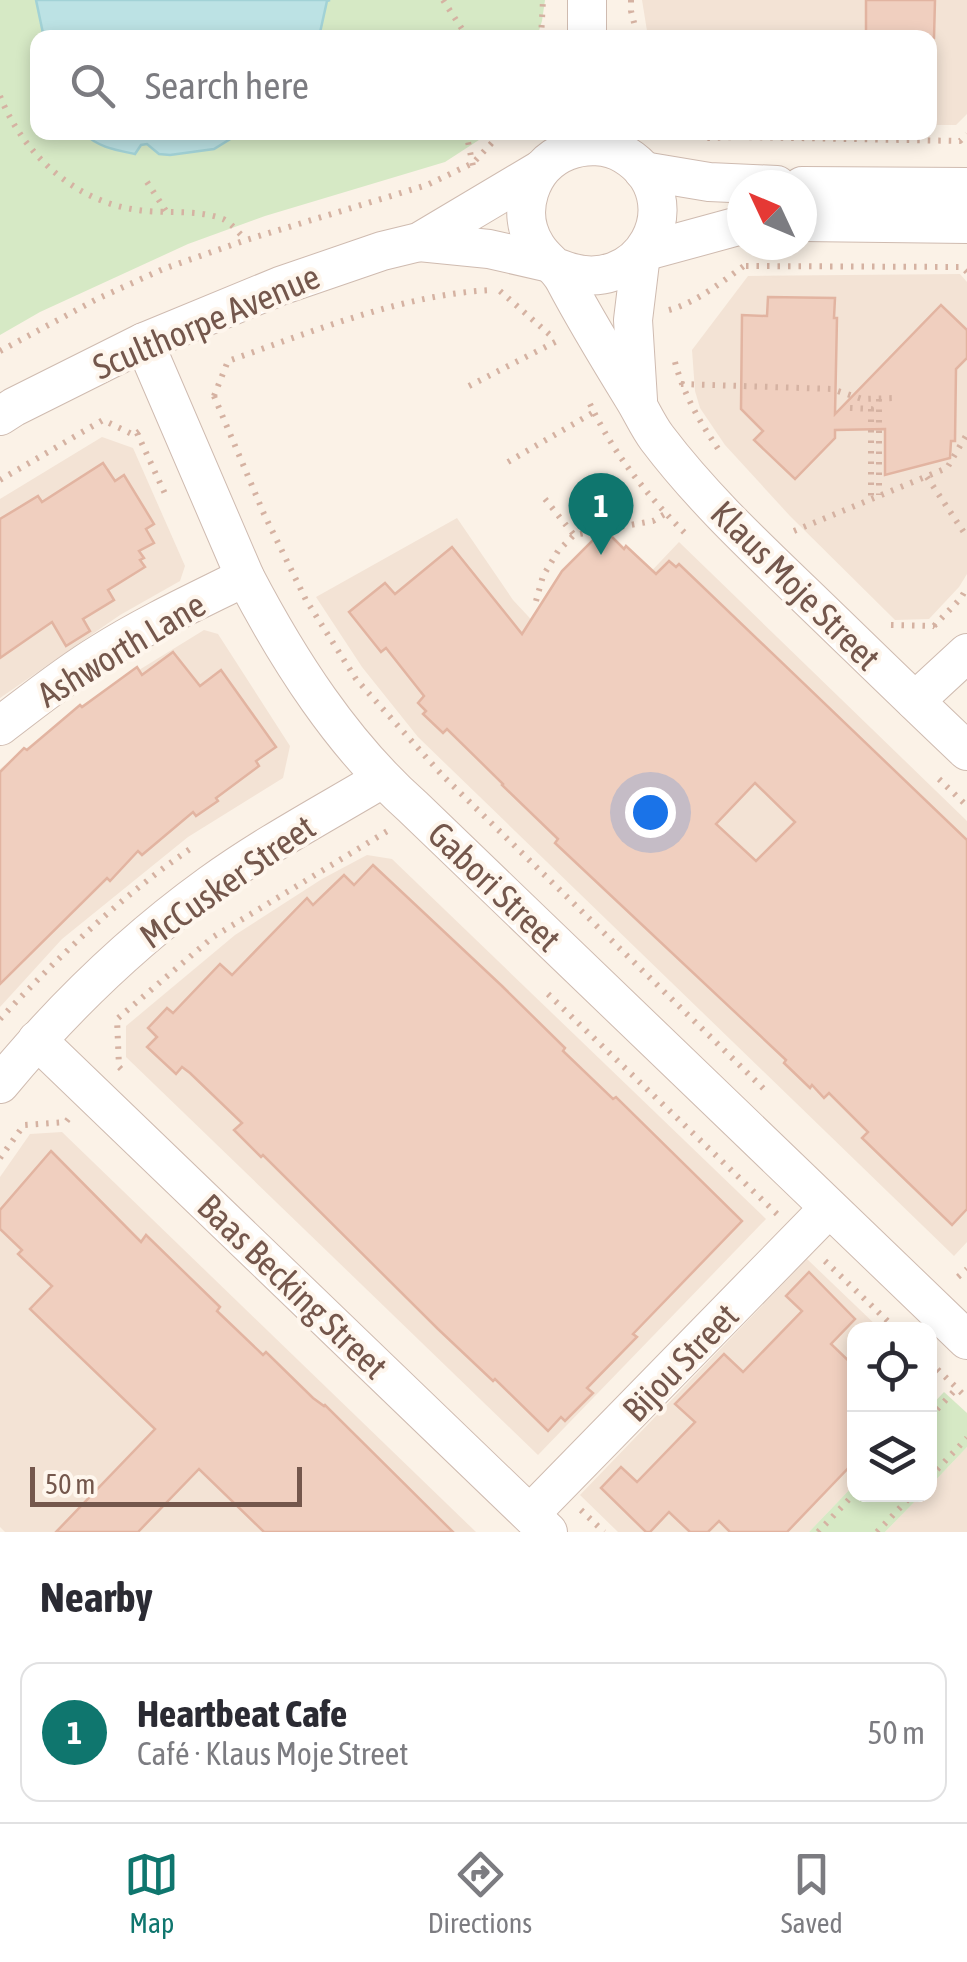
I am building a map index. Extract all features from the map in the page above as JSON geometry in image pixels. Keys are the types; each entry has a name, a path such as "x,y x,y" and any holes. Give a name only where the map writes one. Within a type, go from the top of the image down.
{"street":[{"path":"586,30 587,0"},
{"path":"629,140 642,170 652,186 656,203 652,237 628,266 611,274 575,275 554,265 530,235 526,218 532,185 547,156 583,146 604,147 624,154 642,170 727,183"},
{"name":"Sculthorpe Avenue","path":"419,242 547,156"},
{"path":"817,186 967,188"},
{"path":"817,222 967,224"},
{"path":"642,253 727,230"},
{"name":"Sculthorpe Avenue","path":"0,416 144,342 280,286 382,251 419,242 490,249 554,265"},
{"name":"Klaus Moje Street","path":"639,407 632,320 642,253"},
{"name":"Klaus Moje Street","path":"554,265 654,434 715,507 967,752"},
{"name":"Gabori Street","path":"144,342 245,577 291,659 382,780 967,1340"},
{"name":"Ashworth Lane","path":"0,726 102,652 245,577"},
{"path":"915,702 967,653"},
{"name":"McCusker Street","path":"0,1084 37,1040 172,912 215,881 382,780"},
{"name":"Baas Becking Street","path":"37,1040 539,1523"},
{"name":"Bijou Street","path":"539,1523 828,1208"}],"path":[{"path":"442,0 463,30"},
{"path":"448,8 458,0"},
{"path":"541,30 542,0"},
{"path":"631,0 636,30"},
{"path":"0,96 28,144 58,176 94,200 136,210 225,220 246,240"},
{"path":"905,140 960,141 967,134"},
{"path":"468,140 473,162"},
{"path":"0,351 163,269 427,186 473,162 494,140"},
{"path":"146,182 166,212"},
{"path":"662,313 679,308 744,266 962,267 967,272"},
{"path":"0,480 103,420 134,435 214,396 228,362 341,322 455,291 498,290 559,340 469,386"},
{"path":"672,348 681,384 699,422 722,456"},
{"path":"681,384 832,388 862,399 894,398"},
{"path":"214,396 306,600 356,680 443,776 768,1092"},
{"path":"878,398 880,495"},
{"path":"850,408 870,409 870,499"},
{"path":"508,462 594,412"},
{"path":"794,531 948,468 967,434"},
{"path":"927,477 967,537"},
{"path":"545,499 574,536"},
{"path":"536,601 543,576 558,551 574,536 652,521 665,514"},
{"path":"784,521 808,544"},
{"path":"878,613 892,626 934,626 967,587"},
{"path":"119,1067 118,1020 212,938 384,835"},
{"path":"542,988 888,1322"},
{"path":"0,1158 24,1125 66,1122"},
{"path":"958,1277 967,1268"},
{"path":"937,1369 967,1398"},
{"path":"935,1412 957,1388"},
{"path":"937,1470 967,1438"},
{"path":"818,1532 847,1501"},
{"path":"877,1532 905,1502"}],"shaded area":[{"path":"642,0 967,0 967,114 956,125 937,125 937,30 647,30"},
{"path":"960,274 967,282 967,574 929,619 895,620 725,445 700,408 692,350 748,276"},
{"path":"102,437 133,448 185,566 180,581 120,615 0,698 0,499"},
{"path":"457,518 513,600 568,659 679,542 967,821 967,1242 954,1256 418,737 362,667 316,597"},
{"path":"204,630 218,634 290,746 283,778 188,837 62,939 0,1007 0,769 79,707"},
{"path":"367,855 392,859 766,1219 538,1455 126,1057 126,1026 235,935"},
{"path":"62,1132 476,1532 5,1532 0,1527 0,1177 30,1134"},
{"path":"807,1259 873,1322 847,1322 847,1492 809,1532 618,1532 580,1495"},
{"path":"967,1447 967,1532 885,1532 914,1502 937,1502 937,1479"}],"green space":[{"path":"0,0 545,0 539,30 30,30 30,140 479,140 445,162 265,216 188,244 40,312 0,335"},
{"path":"944,1392 967,1413 967,1447 937,1479 937,1412 937,1400"},
{"path":"847,1492 847,1502 914,1502 885,1532 809,1532"}],"water":[{"path":"36,0 330,0 321,30 42,30"},
{"path":"93,140 229,140 214,149 170,155 159,154 147,144 141,145 135,154"}],"building":[{"path":"866,0 935,0 934,30 866,30"},
{"path":"768,297 835,298 835,414 941,305 967,330 967,358 956,369 955,441 951,441 950,458 885,475 885,429 835,430 835,438 795,479 754,440 763,431 741,409 742,315 767,316"},
{"path":"103,463 115,481 124,475 154,524 146,529 154,543 139,551 145,567 108,590 114,600 83,619 90,631 66,646 52,622 0,658 0,519 38,496 42,502"},
{"path":"604,529 656,574 669,561 676,567 679,564 967,840 967,1209 952,1225 862,1138 868,1132 829,1093 824,1098 812,1085 810,1088 784,1063 786,1060 555,843 558,839 447,729 443,733 423,714 426,711 418,703 424,696 386,648 381,652 349,612 385,583 395,594 452,547 522,634 562,571","holes":["755,783 795,822 756,861 716,824"]},
{"path":"173,652 200,686 221,670 276,747 256,761 259,766 216,798 218,801 196,816 193,812 142,855 138,851 0,984 0,772 80,705 137,667 142,675"},
{"path":"373,865 742,1221 633,1334 637,1337 587,1388 593,1393 565,1421 561,1417 548,1431 234,1130 242,1123 190,1073 182,1067 176,1074 147,1047 157,1037 148,1028 167,1008 173,1013 220,964 232,975 307,898 313,905 344,875 354,885"},
{"path":"51,1151 141,1242 146,1235 220,1307 217,1311 325,1405 453,1532 264,1532 199,1469 138,1532 56,1532 155,1429 30,1309 52,1286 18,1254 22,1250 0,1229 0,1210"},
{"path":"809,1272 855,1319 847,1322 847,1327 831,1344 847,1359 847,1469 787,1532 730,1532 719,1521 708,1532 690,1532 669,1512 646,1532 601,1488 621,1467 637,1482 695,1422 675,1404 724,1354 743,1372 802,1311 786,1296"}],"place":[{"name":"Heartbeat Cafe","path":"601,555"}]}
